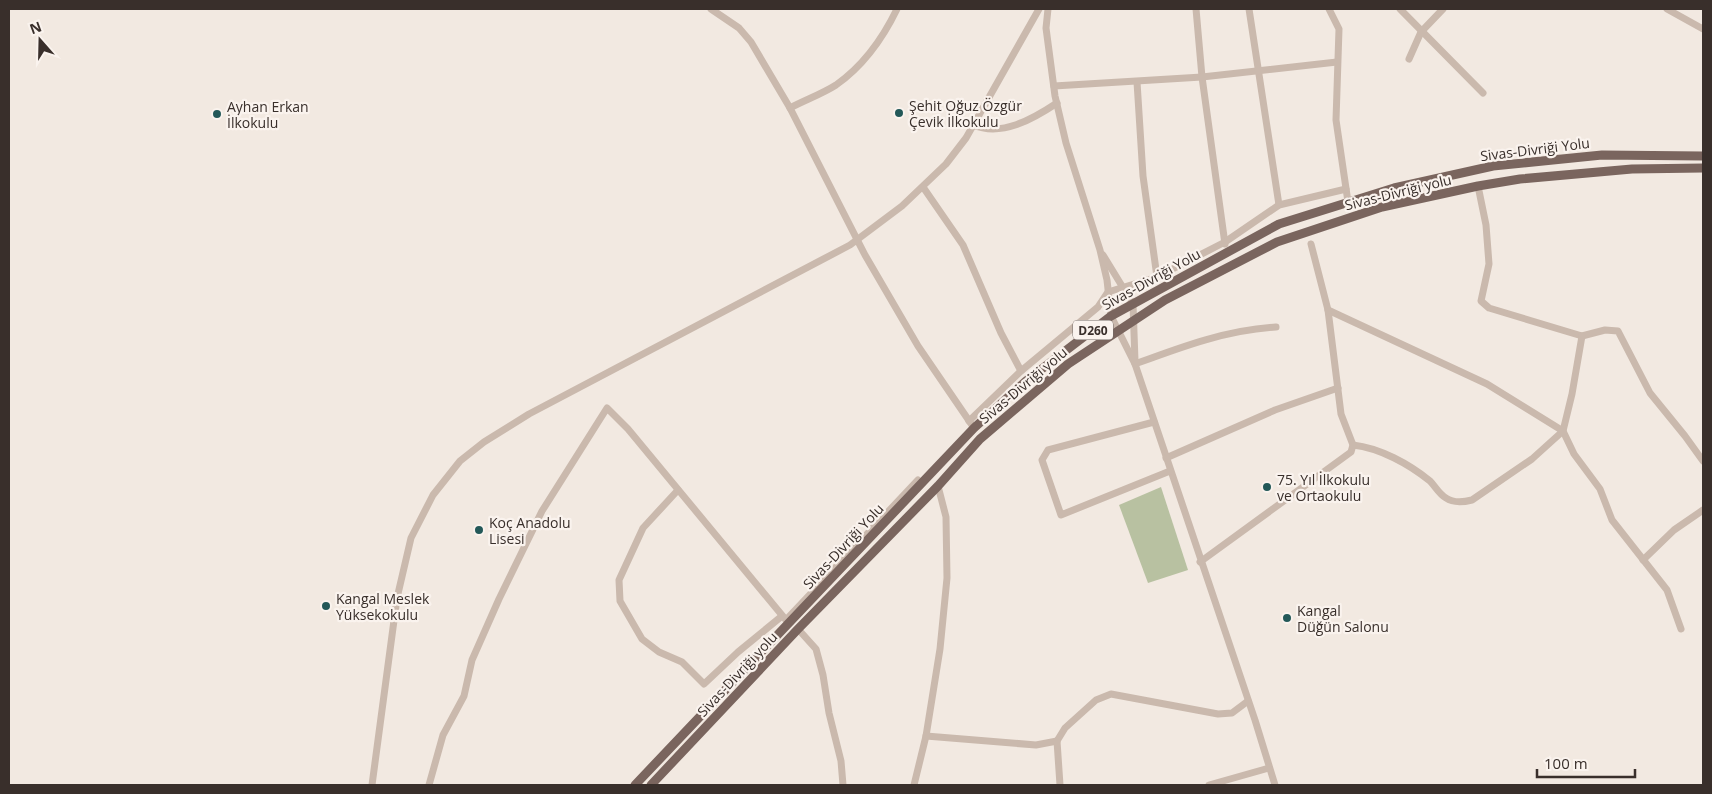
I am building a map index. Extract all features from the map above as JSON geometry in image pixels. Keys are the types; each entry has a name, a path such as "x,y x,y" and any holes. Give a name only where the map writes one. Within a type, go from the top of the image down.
{"main road":[{"name":"Sivas-Divriği Yolu","path":"636,785 971,425 1111,316 1279,224 1394,188 1493,166 1602,155 1703,156"},
{"name":"Sivas-Divriği yolu","path":"651,785 798,629 938,486 980,439 1068,364 1165,300 1277,242 1382,207 1520,179 1632,169 1703,168"}],"street":[{"path":"711,9 739,28 750,42 790,108 865,255 918,346 971,425"},
{"path":"790,108 836,84 866,58 888,27 897,9"},
{"path":"1032,9 1032,21"},
{"path":"372,785 398,598 411,538 433,495 460,461 484,442 529,414 850,246 902,206 946,164 966,138 1039,9"},
{"path":"1048,9 1046,28 1057,103 1066,143 1100,250 1107,280 1111,316 1135,364 1248,701 1274,785"},
{"path":"1196,9 1202,77 1226,254"},
{"path":"1248,9 1279,205"},
{"path":"1329,9 1339,29 1336,120 1348,202"},
{"path":"1400,9 1483,93"},
{"path":"1410,59 1421,32 1443,9"},
{"path":"1667,9 1703,28"},
{"path":"1054,86 1202,77 1337,62"},
{"path":"1137,82 1143,176 1157,277"},
{"path":"973,125 983,129 1008,128 1040,114 1057,103"},
{"path":"1478,186 1486,225 1490,264 1481,301 1489,308 1582,336 1605,330 1618,331 1650,393 1703,461"},
{"path":"923,187 962,245 1001,333 1021,371"},
{"path":"429,785 443,735 464,696 472,660 499,599 542,511 608,408 628,429 786,620 1021,371 1098,307 1108,292 1124,289 1157,277 1224,242 1279,205 1346,189"},
{"path":"1200,562 1351,452 1353,445 1341,414 1328,310 1311,244"},
{"path":"1100,250 1132,304 1135,364"},
{"path":"1328,310 1487,384 1563,430 1574,454 1600,489 1612,520 1667,590 1681,629"},
{"path":"1135,364 1200,340 1252,328 1276,327"},
{"path":"1353,445 1367,446 1398,460 1430,481 1446,499 1460,502 1472,500 1524,464 1563,430 1572,394 1582,336"},
{"path":"1166,458 1274,410 1338,388"},
{"path":"1154,422 1048,450 1042,460 1061,515 1170,471"},
{"path":"914,785 926,736 940,649 947,578 946,517 938,486"},
{"path":"678,490 643,528 619,580 620,601 642,639 659,652 682,662 704,684 738,652 782,616"},
{"path":"1643,560 1674,530 1703,510"},
{"path":"798,629 816,649 841,761 843,785"},
{"path":"1060,785 1058,741 1065,728 1096,700 1111,694 1218,714 1232,712 1248,701"},
{"path":"926,736 1036,745 1058,741"},
{"path":"1209,785 1269,768"}],"green space":[{"path":"1161,487 1188,570 1148,583 1119,505"}],"place":[{"name":"Şehit Oğuz Özgür Çevik İlkokulu","path":"899,113"},
{"name":"Ayhan Erkan İlkokulu","path":"217,114"},
{"name":"75. Yıl İlkokulu ve Ortaokulu","path":"1267,487"},
{"name":"Koç Anadolu Lisesi","path":"479,530"},
{"name":"Kangal Meslek Yüksekokulu","path":"326,606"},
{"name":"Kangal Düğün Salonu","path":"1287,618"}]}
